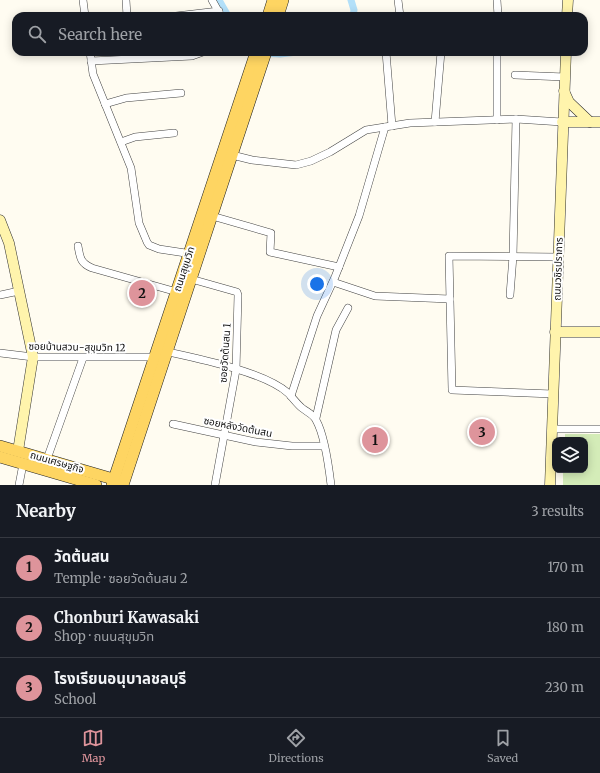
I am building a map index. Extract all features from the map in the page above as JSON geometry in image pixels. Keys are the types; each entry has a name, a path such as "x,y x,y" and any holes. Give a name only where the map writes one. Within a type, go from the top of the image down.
{"main road":[{"path":"269,12 273,0"},
{"path":"279,12 283,0"},
{"name":"ถนนสุขุมวิท","path":"120,483 155,357 177,292 212,216 232,155 260,56"},
{"name":"ถนนสุขุมวิท","path":"120,483 168,352 191,279 194,254 260,56"},
{"name":"ถนนเศรษฐกิจ","path":"0,446 47,459 120,483"},
{"name":"ถนนเศรษฐกิจ","path":"0,457 96,485"}],"street":[{"path":"83,0 84,12"},
{"path":"126,0 127,12"},
{"path":"212,0 219,12"},
{"path":"398,0 400,12"},
{"path":"497,0 498,12"},
{"path":"567,12 568,0"},
{"path":"90,56 93,74 131,168 139,223 147,242 149,245 159,249 194,254"},
{"path":"91,61 192,56"},
{"path":"291,396 317,316 333,282 359,216 388,126 386,56"},
{"path":"436,122 441,56"},
{"path":"497,56 497,120"},
{"name":"ถนนวชิรปราการ","path":"550,485 559,257 562,122 566,56"},
{"path":"515,75 564,77"},
{"path":"564,91 569,102 590,122"},
{"path":"105,104 126,98 181,93"},
{"path":"232,155 252,160 296,165 311,161 366,130 388,126 410,123 516,119 590,122"},
{"path":"510,295 513,256 516,119"},
{"path":"562,151 567,134 572,128 590,122"},
{"path":"121,142 135,137 174,133"},
{"path":"212,216 271,233 270,252 339,267"},
{"path":"0,220 9,243 33,357 18,451"},
{"path":"78,246 80,256 85,265 177,292"},
{"path":"553,394 452,390 449,256 559,257"},
{"name":"ซอยวัดต้นสน 1","path":"191,279 237,292 238,295 236,370 215,485"},
{"path":"333,282 374,296 450,299"},
{"path":"0,295 19,291"},
{"path":"331,485 324,446 316,418 336,330 348,308"},
{"path":"555,332 600,332"},
{"path":"168,352 267,380 287,392 303,409 316,418"},
{"name":"ซอยบ้านสวน-สุขุมวิท 12","path":"0,353 33,357 155,357"},
{"path":"47,459 83,358"},
{"name":"ซอยหลังวัดต้นสน","path":"173,424 256,442 292,446 324,446"},
{"path":"552,429 600,429"},
{"path":"19,485 23,464"}],"green space":[{"path":"565,434 600,434 600,485 563,485 563,473 588,473 588,437 565,437"}],"waterway":[{"path":"219,0 226,12"},
{"path":"351,0 354,12"}],"place":[{"name":"Chonburi Kawasaki","path":"142,293"},
{"name":"โรงเรียนอนุบาลชลบุรี","path":"482,432"},
{"name":"วัดต้นสน","path":"375,440"}]}
